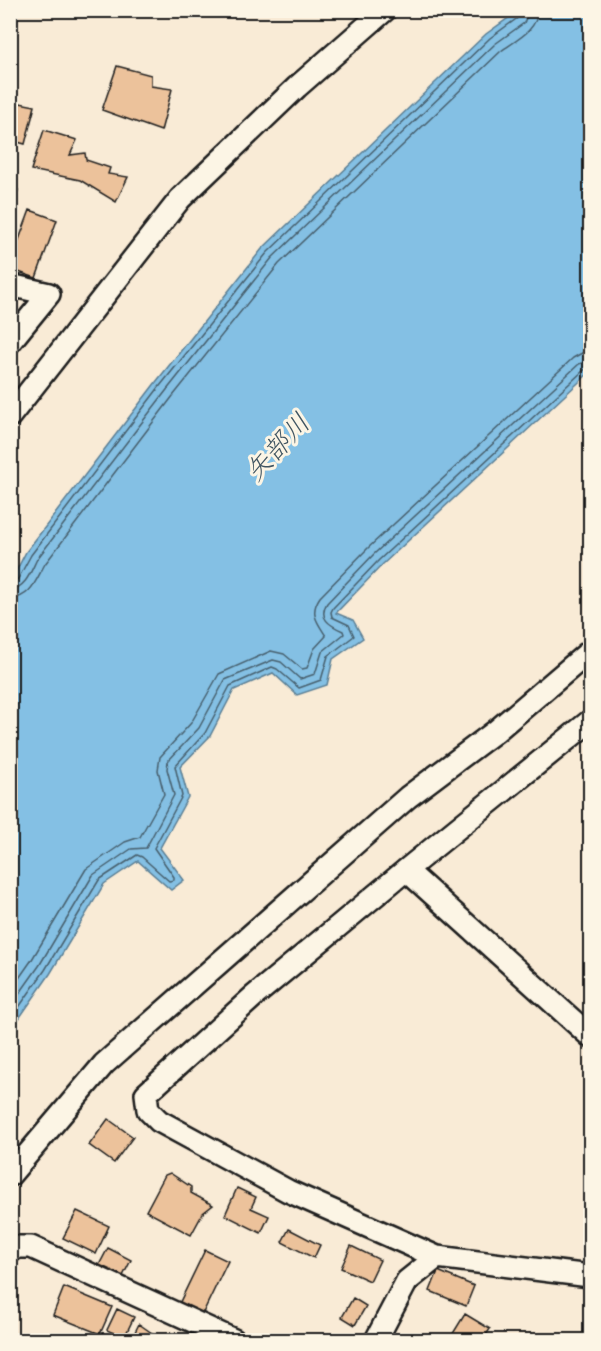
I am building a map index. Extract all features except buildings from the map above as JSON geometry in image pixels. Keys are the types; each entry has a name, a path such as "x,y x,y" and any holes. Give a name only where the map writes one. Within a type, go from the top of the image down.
{"street":[{"path":"10,416 180,199 297,87 386,10"},
{"path":"10,285 49,294 10,342"},
{"path":"10,1175 104,1064 408,797 496,731 591,651"},
{"path":"591,722 406,870 253,997 146,1094 148,1110 159,1121 288,1191 437,1257 591,1276"},
{"path":"406,870 591,1036"},
{"path":"10,1252 17,1247 31,1248 234,1341"},
{"path":"376,1341 406,1281 437,1257"}],"water":[{"name":"矢部川","path":"518,11 590,11 590,372 383,564 336,613 353,620 363,638 333,659 327,685 297,695 273,673 234,690 210,736 180,767 188,797 160,848 184,880 171,890 138,861 104,884 50,974 11,1030 11,581 26,552 156,382 262,249 486,34"}]}
